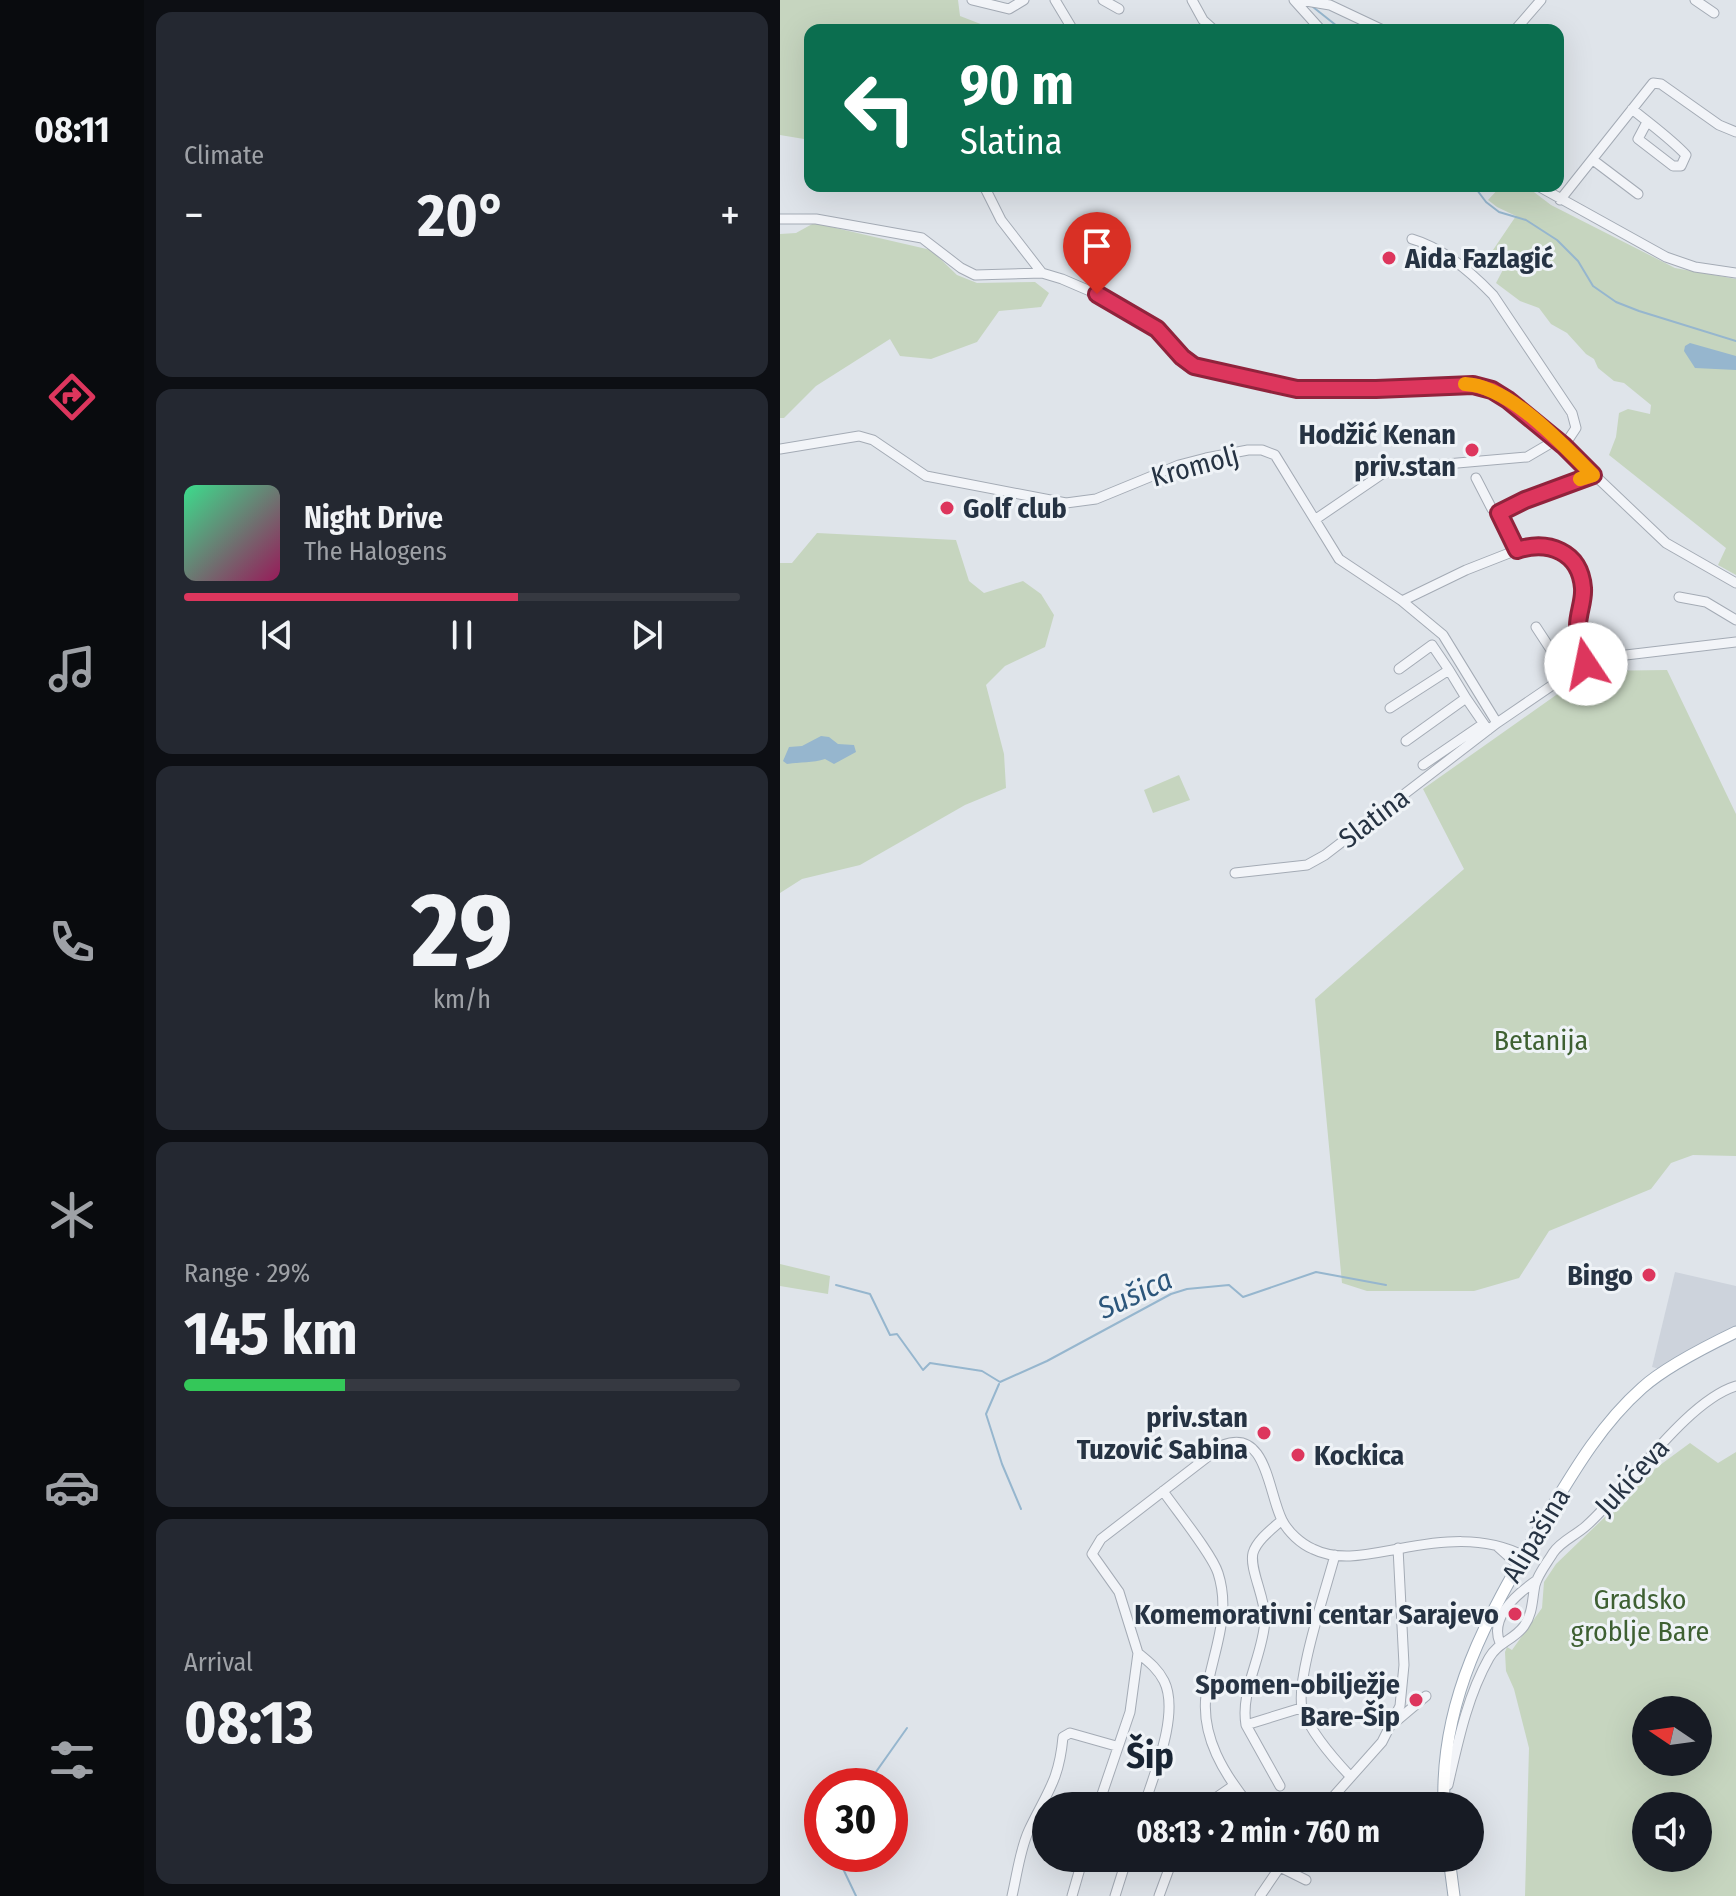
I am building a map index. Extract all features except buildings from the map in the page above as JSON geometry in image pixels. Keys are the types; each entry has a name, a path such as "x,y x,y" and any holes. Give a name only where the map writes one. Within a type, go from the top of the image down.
{"main road":[{"name":"Alipašina","path":"1444,1792 1448,1731 1457,1698 1483,1631 1521,1560 1591,1446 1615,1414 1654,1379 1736,1332"},
{"path":"1451,1872 1454,1896"}],"street":[{"path":"972,0 1009,9 1024,0"},
{"path":"1055,0 1069,24"},
{"path":"1103,0 1119,9"},
{"path":"1192,0 1207,24"},
{"path":"1294,0 1316,24"},
{"path":"1300,0 1330,5 1370,24"},
{"path":"1520,24 1541,0"},
{"path":"1695,0 1714,13"},
{"path":"1560,200 1650,85 1656,82 1719,125 1736,132"},
{"path":"1632,109 1686,155 1683,164 1673,166 1638,139 1647,122"},
{"path":"1662,157 1673,143"},
{"path":"1593,160 1638,194"},
{"path":"987,192 1001,220 1042,273"},
{"path":"1547,192 1666,257 1695,267 1736,273"},
{"path":"780,219 816,219 922,238 975,275 1042,273 1062,279 1097,294 1157,329 1194,366 1297,389 1473,385 1492,390 1560,443 1666,543 1736,583"},
{"path":"1316,519 1382,474 1412,467 1527,457 1560,443 1576,428 1572,413 1493,295 1440,252 1412,239"},
{"name":"Kromolj","path":"780,449 859,436 873,440 926,476 1066,503 1096,499 1179,465 1235,452 1262,450 1275,455 1339,559 1402,601 1443,635 1497,723"},
{"path":"1499,513 1593,475"},
{"path":"1476,478 1492,509 1499,513 1517,550"},
{"path":"1402,601 1517,550 1552,546 1570,558 1581,574 1583,587 1578,626 1586,664 1626,655 1736,642"},
{"path":"1679,597 1706,602 1736,620"},
{"path":"1536,627 1553,653 1580,641"},
{"path":"1399,669 1432,645 1486,727 1423,765"},
{"name":"Slatina","path":"1235,873 1307,865 1325,855 1486,727 1497,723 1586,664"},
{"path":"1390,708 1449,670"},
{"path":"1406,741 1466,698"},
{"name":"Jukićeva","path":"1500,1643 1497,1628 1505,1612 1518,1594 1537,1580 1559,1546 1585,1528 1682,1423 1721,1391 1736,1386"},
{"path":"1102,1792 1130,1712 1138,1653 1119,1592 1092,1554 1101,1539 1223,1445 1241,1442 1259,1454 1282,1520 1298,1540 1310,1548 1335,1555 1367,1554 1456,1540 1506,1547 1521,1560"},
{"path":"1163,1491 1218,1570 1224,1606 1206,1695 1206,1728 1225,1774 1238,1792"},
{"path":"1280,1786 1246,1725 1243,1708 1265,1622 1264,1600 1252,1559 1255,1549 1282,1520"},
{"path":"1337,1792 1370,1757 1400,1706 1404,1665 1398,1548"},
{"path":"1335,1555 1308,1656 1301,1708 1309,1724 1350,1776"},
{"name":"Jukićeva","path":"1447,1792 1462,1725 1474,1691 1489,1658 1500,1643 1524,1626 1531,1612 1537,1580"},
{"path":"1138,1653 1153,1665 1166,1684 1170,1705 1168,1724 1148,1792"},
{"path":"1391,1726 1426,1696"},
{"path":"1246,1725 1301,1708"},
{"path":"1051,1792 1066,1734 1116,1746"},
{"path":"1224,1792 1233,1786"},
{"path":"1012,1896 1028,1832 1032,1828"},
{"path":"1072,1896 1079,1872"},
{"path":"1115,1896 1123,1872"},
{"path":"1159,1896 1168,1872"},
{"path":"1260,1896 1277,1872"},
{"path":"1290,1872 1306,1880"},
{"path":"1120,1880 1126,1896"}],"shaded area":[{"path":"1675,1272 1736,1286 1736,1329 1664,1370 1652,1367"}],"green space":[{"path":"780,0 958,0 960,16 981,24 804,24 804,139 780,135"},
{"path":"1495,192 1534,192 1551,205 1675,268 1736,279 1736,575 1718,565 1726,548 1609,455 1616,437 1619,413 1628,409 1650,414 1651,405 1624,383 1614,381 1598,368 1594,359 1567,333 1551,324 1539,308 1520,301 1496,283 1506,264 1493,250 1516,216 1488,200"},
{"path":"814,223 931,250 957,275 977,283 1035,282 1049,293 1041,307 999,311 977,342 931,359 900,356 890,339 816,386 784,418 780,418 780,234 796,233"},
{"path":"817,533 956,540 969,581 984,593 1023,581 1041,594 1054,615 1045,647 1005,666 986,685 1004,754 1006,788 965,805 860,865 802,879 780,893 780,563 792,563"},
{"name":"Betanija","path":"1667,670 1736,814 1736,1156 1693,1155 1671,1163 1651,1189 1549,1231 1519,1278 1474,1291 1367,1291 1342,1283 1315,999 1464,869 1423,789 1590,671"},
{"path":"1179,775 1190,800 1153,813 1144,790"},
{"path":"780,1264 830,1276 828,1294 780,1286"},
{"name":"Gradsko groblje Bare","path":"1690,1443 1718,1463 1736,1452 1736,1896 1525,1896 1529,1748 1514,1689 1506,1671 1505,1652 1507,1647 1512,1650 1542,1608 1544,1582 1556,1564 1656,1468"}],"water":[{"path":"1690,343 1736,356 1736,370 1695,368 1684,351"},
{"path":"821,736 829,737 838,744 854,745 856,752 834,764 825,759 787,764 783,761 789,747 802,746"}],"waterway":[{"path":"1313,7 1334,24"},
{"path":"1478,192 1499,212 1526,220 1557,240 1578,261 1593,286 1616,302 1736,341"},
{"name":"Sušica","path":"836,1285 870,1294 890,1335 897,1334 923,1370 930,1363 982,1371 1000,1382 1047,1361 1171,1294 1187,1289 1229,1285 1243,1297 1316,1272 1386,1285"},
{"name":"Sušica","path":"999,1384 986,1414 1021,1509"},
{"name":"Sušica","path":"879,1768 907,1728"},
{"name":"Sušica","path":"845,1872 856,1896"}],"slow traffic":[{"path":"1465,384 1492,390 1539,425 1593,475 1580,479"}],"place":[{"name":"Aida Fazlagić","path":"1389,258"},
{"name":"Hodžić Kenan priv.stan","path":"1472,450"},
{"name":"Golf club","path":"947,508"},
{"name":"Bingo","path":"1649,1275"},
{"name":"priv.stan Tuzović Sabina","path":"1264,1433"},
{"name":"Kockica","path":"1298,1455"},
{"name":"Komemorativni centar Sarajevo","path":"1515,1614"},
{"name":"Spomen-obilježje Bare-Šip","path":"1416,1700"}],"district":[{"name":"Šip","path":"1150,1756"}],"route":[{"path":"1097,294 1157,329 1194,366 1297,389 1473,385 1492,390 1508,400 1564,446 1593,475 1499,513 1517,550 1552,546 1570,558 1581,574 1583,597 1578,626 1586,664"}]}
